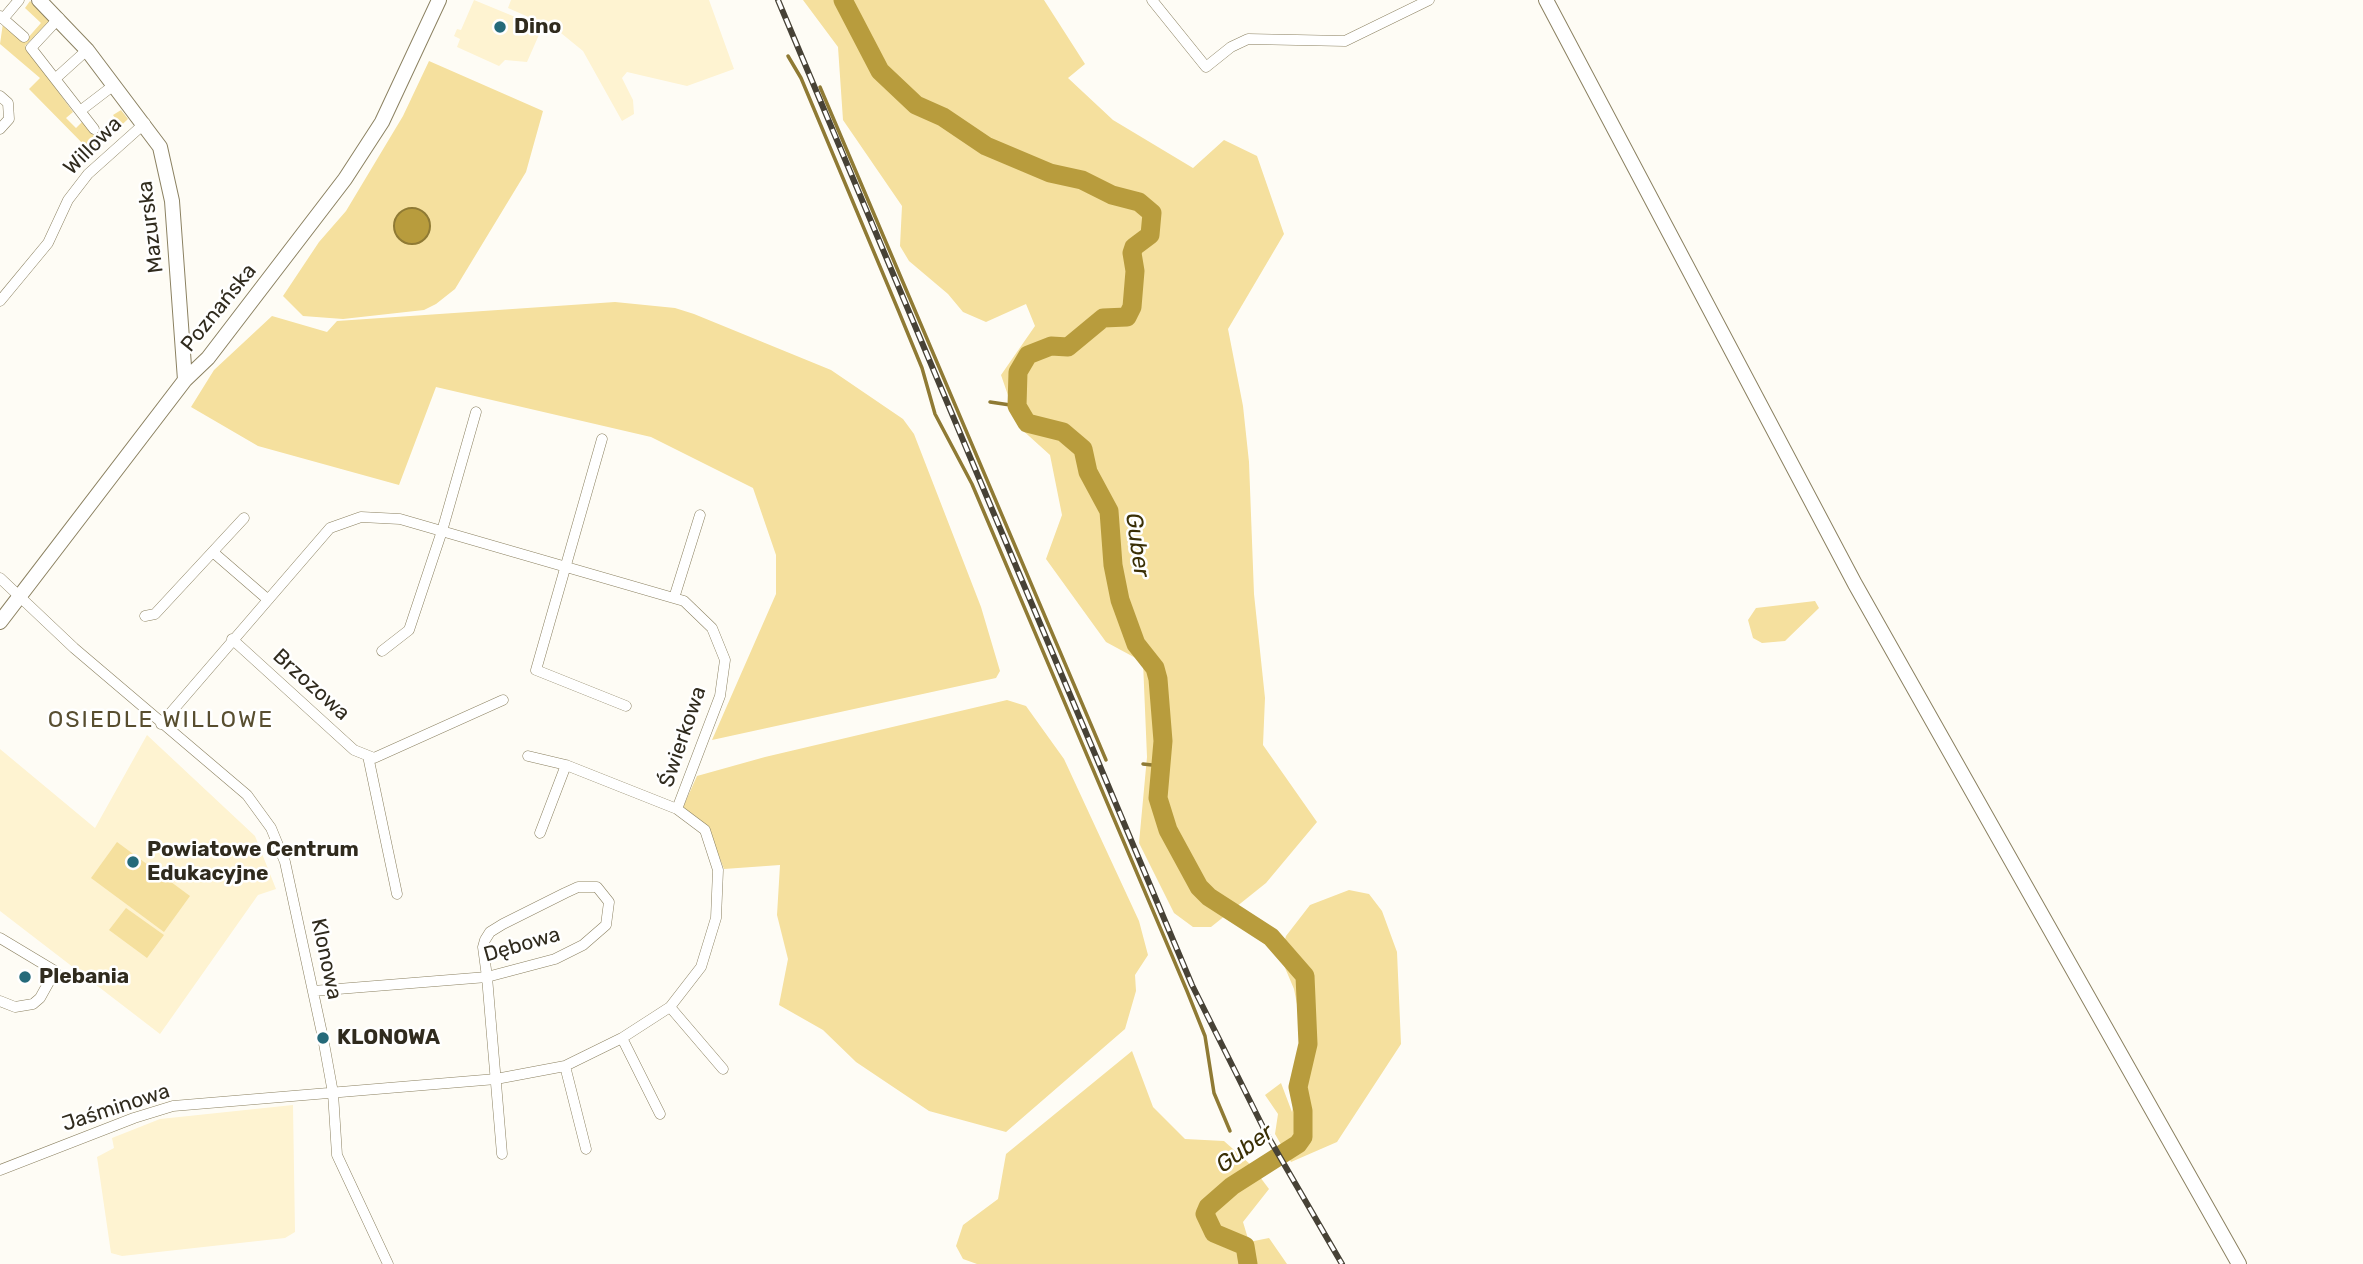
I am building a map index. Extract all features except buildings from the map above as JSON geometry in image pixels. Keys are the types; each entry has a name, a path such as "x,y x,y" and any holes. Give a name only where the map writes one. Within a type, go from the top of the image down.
{"main road":[{"name":"Mazurska","path":"39,0 59,18 86,50 145,123 160,147 172,201 186,380"},
{"name":"Poznańska","path":"0,622 186,380 208,358 264,288 364,151 382,122 439,0"},
{"path":"1546,0 1854,584 2239,1264"}],"street":[{"path":"19,0 1,18 24,37"},
{"path":"1157,2 1206,66 1231,47 1248,39 1345,41 1429,0"},
{"path":"59,18 31,48 93,129"},
{"path":"55,79 86,50"},
{"path":"79,111 114,85"},
{"path":"0,96 8,103 9,119 0,129"},
{"name":"Willowa","path":"0,301 48,243 68,200 88,174 145,123"},
{"path":"382,651 408,630 442,531 475,412"},
{"path":"602,439 536,670 626,706"},
{"path":"674,598 700,515"},
{"name":"Świerkowa","path":"161,724 266,598 330,527 361,517 400,519 684,601 712,628 725,660 720,696 677,809 705,830 718,870 716,918 701,967 670,1007 622,1038 565,1066 496,1079 333,1093"},
{"path":"145,616 155,614 244,518"},
{"path":"214,553 266,598"},
{"name":"Klonowa","path":"0,578 18,598 161,724 247,795 271,828 285,862 313,991 333,1093 337,1155 387,1264"},
{"name":"Brzozowa","path":"232,639 354,750 368,755"},
{"path":"368,755 374,758 503,700"},
{"path":"368,755 397,894"},
{"path":"528,757 566,765 677,809"},
{"path":"540,833 566,765"},
{"name":"Dębowa","path":"313,991 487,977 555,959 583,946 606,925 609,902 597,887 578,887 503,924 490,932 485,940 487,977"},
{"path":"0,938 55,971 40,998 33,1004 15,1007 0,1001"},
{"path":"487,977 502,1154"},
{"path":"670,1007 723,1069"},
{"path":"622,1038 660,1114"},
{"path":"565,1066 586,1149"},
{"name":"Jaśminowa","path":"0,1170 161,1108 333,1093"}],"shaded area":[{"path":"474,0 542,28 527,62 505,60 499,66 457,47 460,39 454,36 457,29 461,30"},
{"path":"511,0 709,0 734,69 687,86 627,72 622,78 633,100 634,114 622,121 583,51 556,29 508,8"},
{"path":"803,0 1044,0 1085,64 1068,78 1113,120 1193,168 1224,140 1257,156 1284,234 1228,329 1243,406 1249,462 1254,594 1265,698 1263,745 1317,822 1266,883 1211,927 1193,927 1174,913 1139,843 1147,757 1143,662 1106,642 1046,559 1062,515 1050,455 1019,427 1001,375 1035,326 1026,304 986,322 963,312 948,294 909,261 900,246 902,206 843,120 838,47"},
{"path":"30,1 51,19 25,46 73,112 66,118 76,128 82,122 98,140 119,123 113,115 121,110 128,119 92,153 29,89 40,78 0,44 3,23 26,40 41,23 25,8"},
{"path":"429,61 543,111 526,172 455,289 436,304 424,310 343,319 303,316 283,296 319,242 346,211 403,116"},
{"path":"412,208 425,213 430,226 425,239 412,244 399,239 394,226 399,213"},
{"path":"615,302 675,308 694,314 831,370 903,419 914,434 981,607 1000,671 996,678 712,740 776,594 776,555 753,488 651,437 436,387 399,485 258,446 191,407 214,370 272,316 327,332 337,321"},
{"path":"1815,601 1819,608 1785,641 1762,643 1753,638 1748,620 1756,608"},
{"path":"1007,700 1026,706 1064,759 1139,921 1148,955 1135,975 1136,991 1125,1029 1006,1132 929,1111 856,1062 823,1030 779,1005 788,959 777,915 780,865 724,869 707,826 683,807 697,776 765,757"},
{"name":"Powiatowe Centrum Edukacyjne","path":"147,735 255,836 276,889 258,895 160,1034 0,911 0,749 95,828"},
{"path":"117,842 190,896 164,932 91,878"},
{"path":"1349,890 1369,894 1382,911 1397,952 1401,1044 1337,1142 1291,1162 1275,1134 1278,1114 1265,1095 1281,1083 1292,1112 1306,1050 1294,989 1280,956 1286,936 1310,905"},
{"path":"126,908 164,935 147,958 109,930"},
{"path":"1132,1051 1153,1107 1185,1139 1224,1141 1251,1165 1269,1189 1243,1222 1249,1242 1269,1238 1287,1264 977,1264 963,1259 956,1246 963,1225 998,1199 1006,1154"},
{"path":"293,1105 295,1232 285,1238 122,1256 111,1253 97,1157 114,1148 112,1138 160,1119"}],"waterway":[{"name":"Guber","path":"843,0 880,71 916,105 943,117 986,146 1050,173 1082,180 1112,195 1139,202 1152,213 1150,235 1134,247 1132,253 1135,271 1132,307 1127,317 1103,318 1068,347 1051,346 1028,355 1018,372 1017,406 1027,423 1063,432 1083,449 1088,472 1109,511 1113,565 1120,600 1136,644 1155,668 1158,679 1163,741 1158,798 1168,830 1199,887 1209,897 1271,937 1305,976 1308,1044 1298,1087 1303,1111 1303,1137 1298,1144 1232,1186 1208,1207 1205,1214 1214,1233 1245,1246 1248,1264"},
{"path":"788,56 801,78 922,368 935,414 972,484 1187,991 1205,1036 1214,1093 1230,1131"},
{"path":"820,87 1106,760"},
{"path":"990,402 1017,406"},
{"path":"1143,764 1161,766"}],"railway":[{"path":"778,0 1192,985 1266,1133 1342,1264"}],"place":[{"name":"Dino","path":"500,27"},
{"name":"Powiatowe Centrum Edukacyjne","path":"133,862"},
{"name":"Plebania","path":"25,977"},
{"name":"KLONOWA","path":"323,1038"}],"district":[{"name":"OSIEDLE WILLOWE","path":"161,720"}]}
